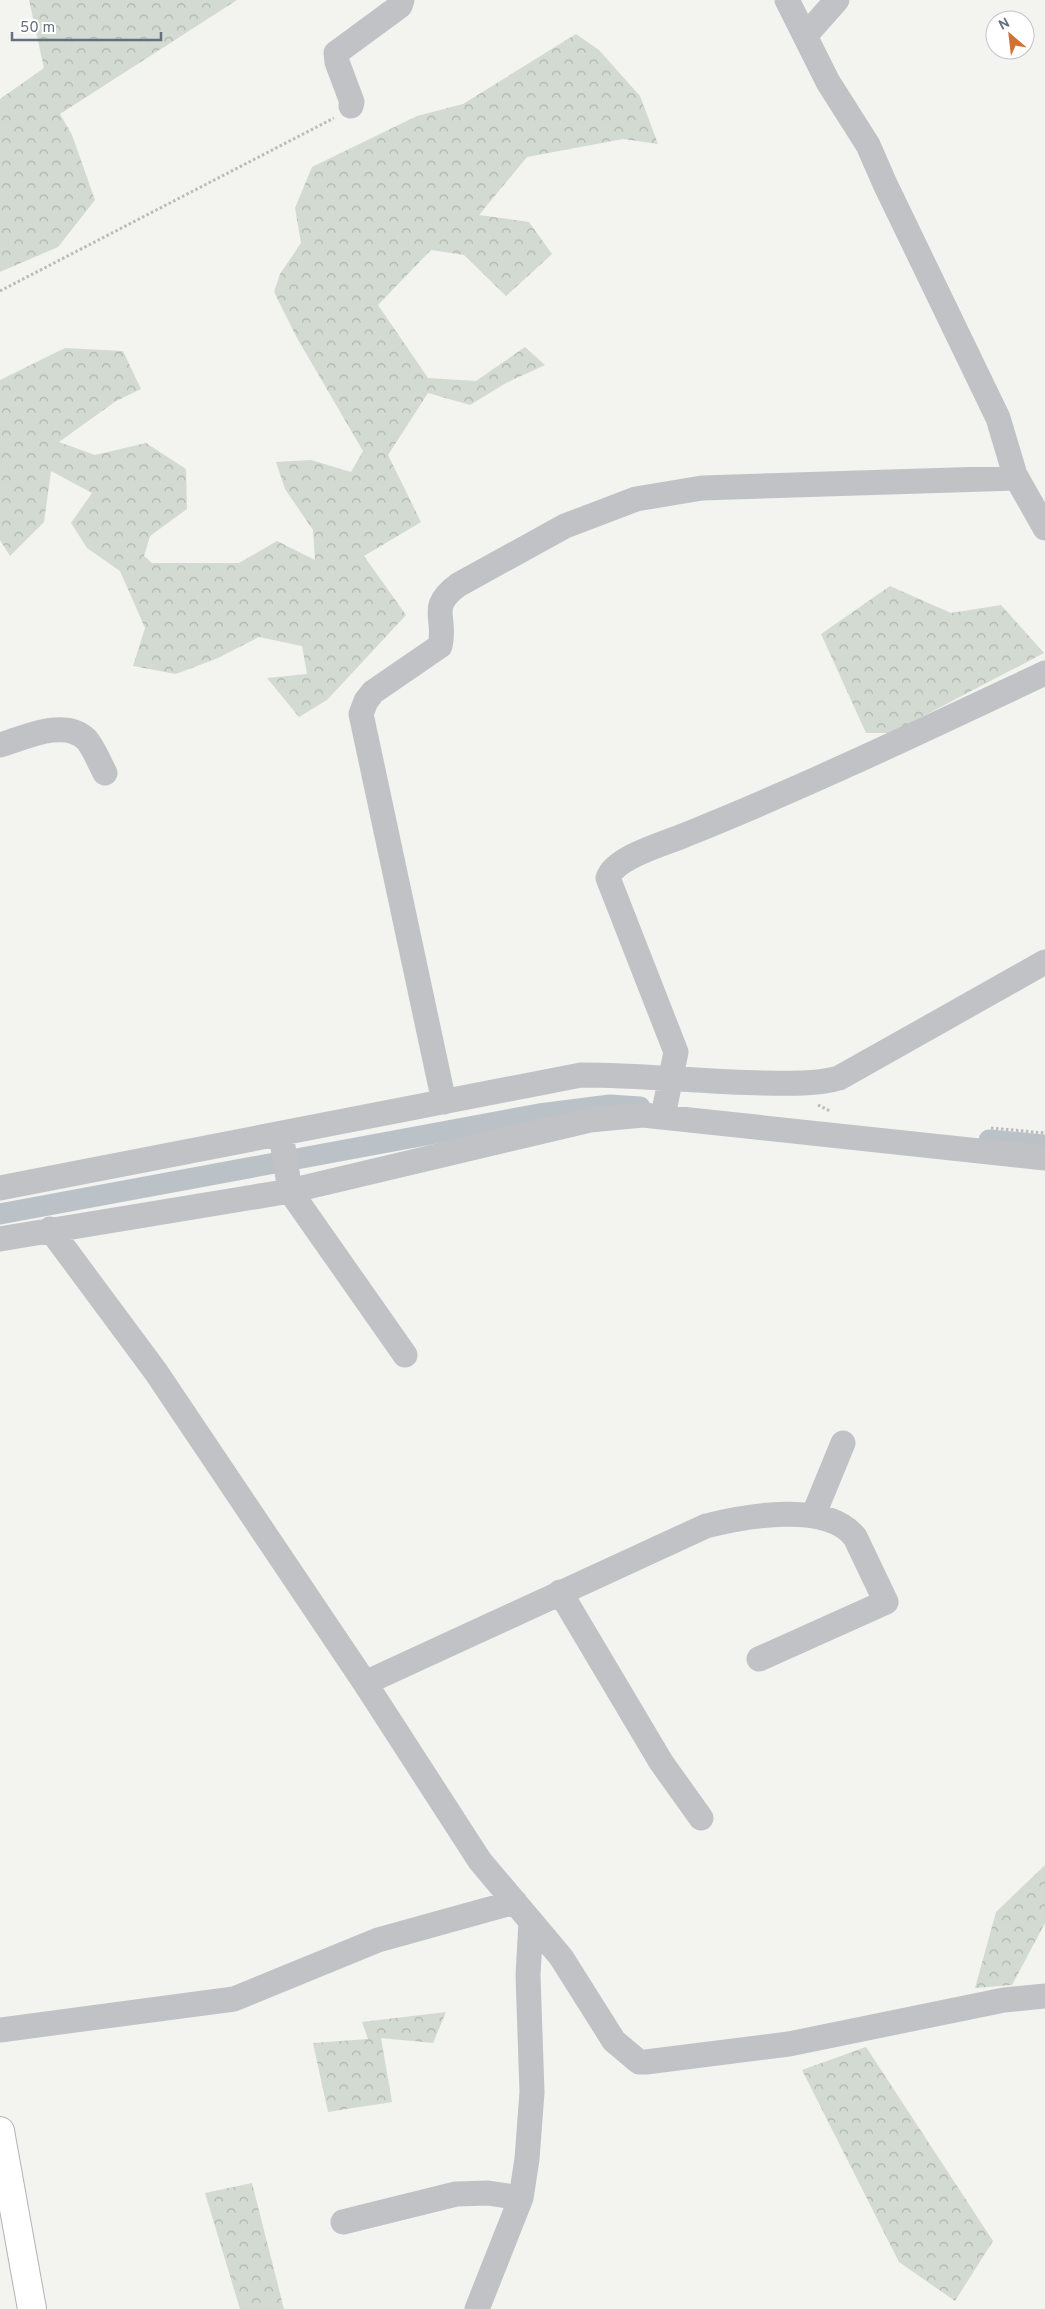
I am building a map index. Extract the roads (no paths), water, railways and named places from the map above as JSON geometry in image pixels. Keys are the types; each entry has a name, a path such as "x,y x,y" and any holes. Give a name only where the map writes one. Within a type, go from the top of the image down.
{"highway":[{"path":"0,2131 32,2309"}],"street":[{"path":"351,106 352,102 337,62 336,53 400,6 402,0"},
{"path":"788,0 828,82 868,145 998,418 1016,478 1045,528"},
{"path":"805,36 837,0"},
{"path":"444,1102 361,714 373,692 440,646 440,603 445,596 458,585 565,526 636,499 702,488 1016,478"},
{"path":"663,1116 676,1052 608,878 610,871 635,856 783,795 1045,673"},
{"path":"0,744 56,730 67,731 84,738 105,773"},
{"path":"0,1188 581,1075 722,1082 822,1082 838,1078 1045,962"},
{"path":"0,1239 50,1229 290,1191 590,1120 643,1115 1045,1158"},
{"path":"281,1134 290,1191 405,1355"},
{"path":"50,1229 156,1372 365,1683 480,1861 561,1957 614,2041 639,2062 789,2044 1004,2000 1045,1996"},
{"path":"813,1516 843,1443"},
{"path":"365,1683 706,1526 734,1519 800,1514 831,1521 849,1529 855,1537 886,1602 759,1659"},
{"path":"560,1592 661,1762 702,1818"},
{"path":"0,2030 234,1999 378,1940 515,1902"},
{"path":"476,2309 521,2198 527,2159 532,2092 528,1975 531,1922"},
{"path":"343,2222 456,2194 488,2193 521,2198"}],"waterway":[{"path":"0,1214 539,1114 610,1105 640,1107"},
{"path":"989,1140 1045,1145"}]}
